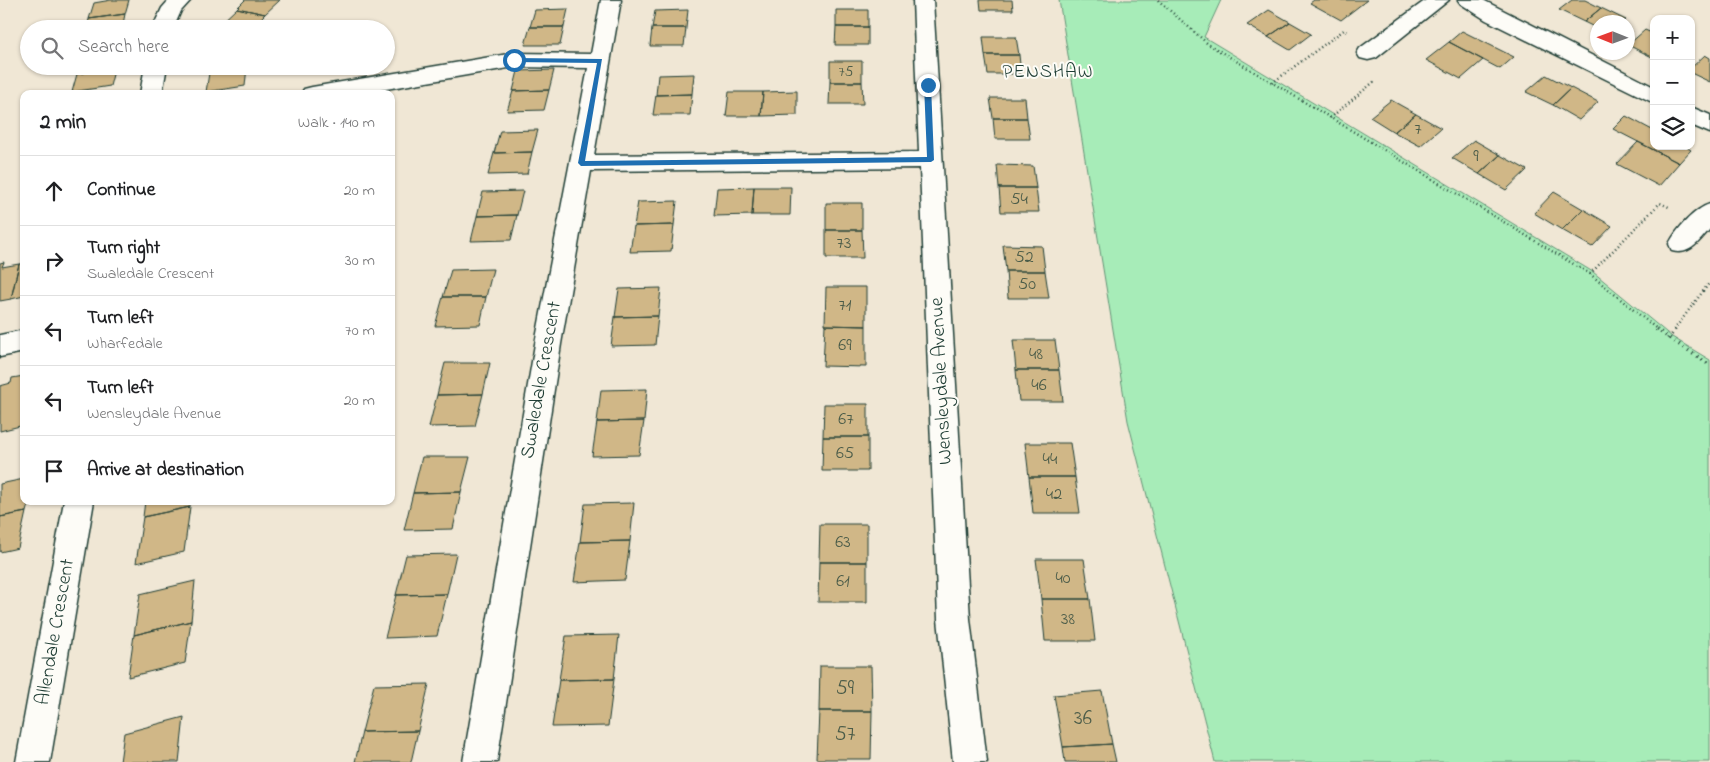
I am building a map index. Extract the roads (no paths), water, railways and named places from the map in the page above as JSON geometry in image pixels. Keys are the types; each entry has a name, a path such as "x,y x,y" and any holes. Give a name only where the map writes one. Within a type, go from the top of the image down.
{"street":[{"path":"166,20 172,8 181,0"},
{"name":"Swaledale Crescent","path":"480,762 548,344 611,0"},
{"name":"Wensleydale Avenue","path":"923,0 954,618 970,762"},
{"path":"1368,52 1439,0"},
{"path":"1468,0 1650,94"},
{"path":"336,90 514,60 600,61"},
{"path":"152,90 154,75"},
{"path":"1695,117 1710,125"},
{"path":"581,163 931,160"},
{"path":"1681,244 1710,213"},
{"path":"0,346 20,342"},
{"name":"Allendale Crescent","path":"33,762 78,505"}],"district":[{"name":"PENSHAW","path":"1048,72"}]}
